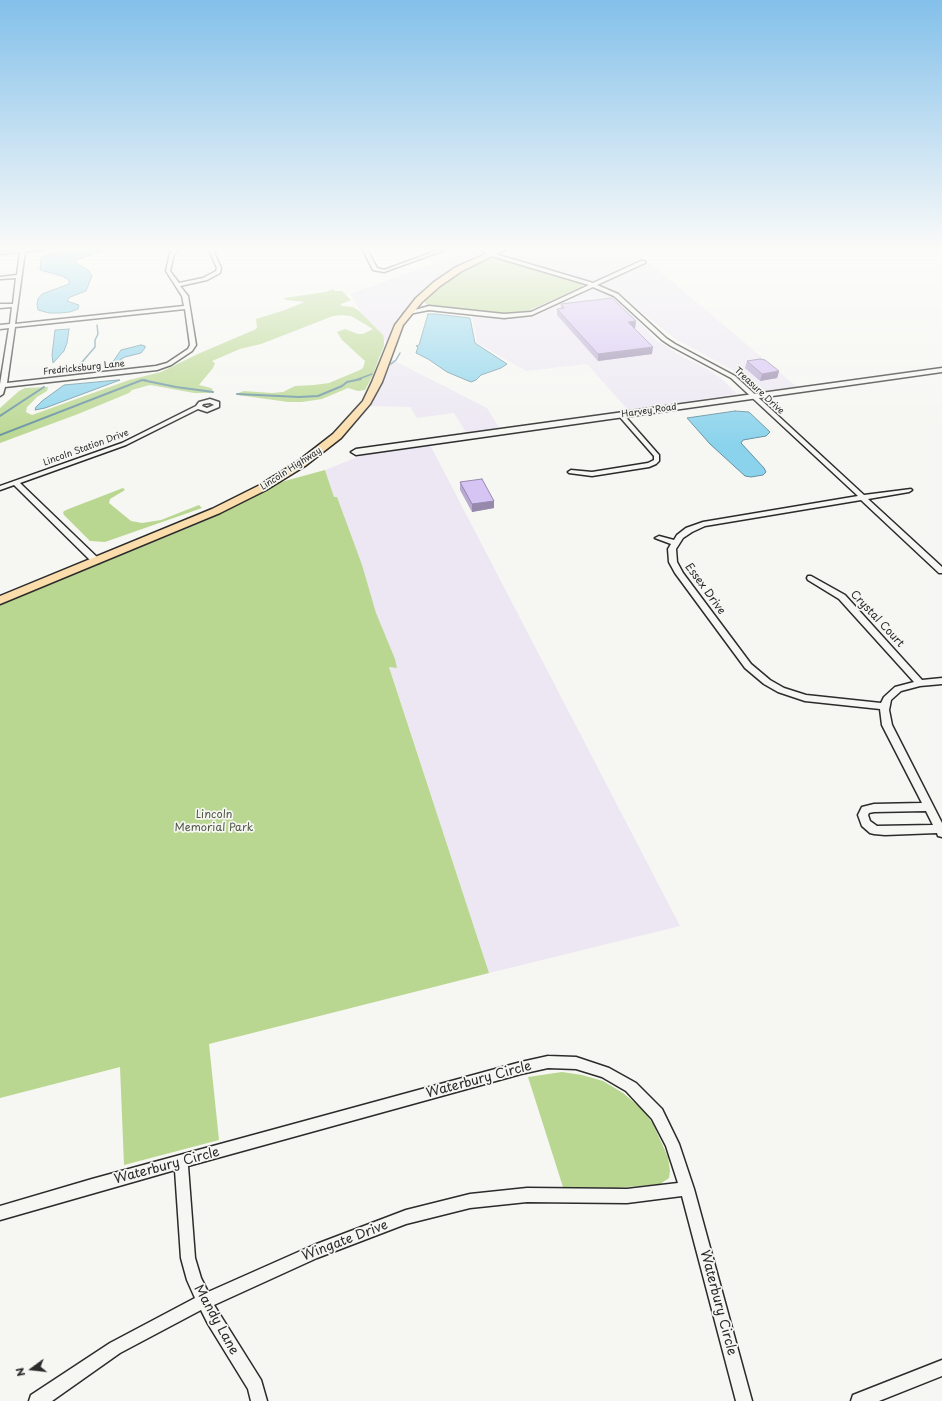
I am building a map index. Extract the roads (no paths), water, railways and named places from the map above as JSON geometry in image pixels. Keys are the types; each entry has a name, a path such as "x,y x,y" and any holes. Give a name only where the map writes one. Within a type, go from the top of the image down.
{"main road":[{"name":"Lincoln Highway","path":"0,600 234,503 280,478 326,446 356,416 370,396 380,375 395,334 406,314"}],"street":[{"path":"0,394 15,313"},
{"path":"0,327 132,313"},
{"name":"Fredricksburg Lane","path":"2,386 151,369 169,364 193,346 188,313"},
{"path":"476,313 522,316 531,313"},
{"name":"Treasure Drive","path":"636,313 664,339 673,345 724,371 942,571"},
{"path":"0,352 9,351"},
{"name":"Harvey Road","path":"356,452 942,370"},
{"name":"Lincoln Station Drive","path":"0,488 124,444 198,407"},
{"path":"571,472 592,474 649,465 657,460 657,456 621,415"},
{"path":"16,482 96,560"},
{"path":"659,538 675,542 689,530 703,524 908,490"},
{"name":"Essex Drive","path":"675,542 672,555 675,567 748,666 766,682 781,690 805,698 884,706"},
{"name":"Crystal Court","path":"811,578 842,597 920,683"},
{"path":"928,807 874,808 866,810 863,814 866,823 874,830 941,831 888,725 884,715 884,706 887,699 898,689 920,683 942,681"},
{"name":"Waterbury Circle","path":"0,1213 526,1067 548,1062 576,1063 605,1072 631,1087 656,1114 672,1144 687,1189 744,1401"},
{"name":"Mandy Lane","path":"181,1162 188,1258 194,1280 204,1301 255,1386 259,1401"},
{"name":"Wingate Drive","path":"37,1401 115,1348 204,1301 314,1252 406,1217 470,1201 527,1195 628,1196 687,1189"},
{"path":"859,1401 942,1368"}],"water":[{"path":"428,314 470,318 475,343 507,364 501,368 481,375 476,380 471,382 447,372 416,353 418,347 416,346 419,345"},
{"path":"69,329 64,351 53,363 52,355 55,330"},
{"path":"141,345 145,346 145,348 141,353 125,357 121,359 121,364 110,366 121,350"},
{"path":"120,380 45,408 35,410 42,401 64,385"},
{"path":"735,411 749,412 770,432 766,436 743,440 741,443 764,468 766,472 763,475 751,477 745,476 710,444 687,418"}],"waterway":[{"path":"68,373 77,368 95,347 95,340 98,334 97,325"},
{"path":"391,364 396,360 400,353"},
{"path":"356,380 372,374"},
{"path":"237,394 299,397 318,396 342,386 347,382 361,379"},
{"path":"0,435 142,380"},
{"path":"142,380 176,387 213,392"},
{"path":"0,416 44,387"}],"park label":[{"name":"Lincoln Memorial Park","path":"214,821"}]}
